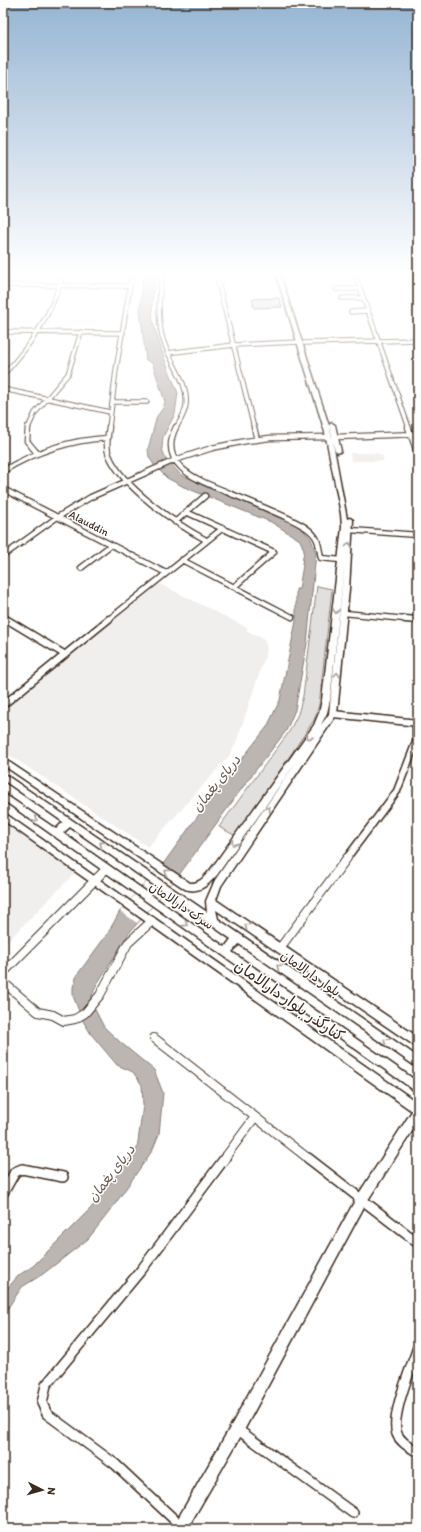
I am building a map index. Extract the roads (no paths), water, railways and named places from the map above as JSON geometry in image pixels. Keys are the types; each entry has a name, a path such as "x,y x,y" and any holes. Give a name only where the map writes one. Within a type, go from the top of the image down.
{"main road":[{"path":"3,760 179,880 191,887 200,886 204,883 317,726 323,713 326,700 350,530 348,509 332,437 302,345"},
{"path":"214,922 210,912 210,901 223,876 333,714 344,613 341,560 345,527 332,437"},
{"path":"3,776 118,856 128,846"},
{"path":"3,796 106,869"},
{"path":"3,815 94,881"},
{"path":"56,834 69,822"},
{"name":"سرک دارالامان","path":"118,856 189,905"},
{"name":"سرک دارالامان","path":"106,869 226,952"},
{"name":"کنارگذر بلوار دارالامان","path":"94,881 418,1110"},
{"path":"210,901 418,1043"},
{"name":"بلوار دارالامان","path":"189,905 417,1060"},
{"path":"238,938 226,952 418,1088"},
{"path":"180,1527 237,1428 362,1199 418,1110"}],"street":[{"path":"3,375 17,361 28,345"},
{"path":"37,452 26,441 26,426 34,413 48,399 68,373 77,345"},
{"path":"121,345 110,412 108,454 114,464 146,498 175,522 191,533 206,540"},
{"path":"165,345 167,353 186,392 187,402 184,412 171,438 174,460 182,470 190,476 269,508 301,525 314,536 321,558 341,560"},
{"path":"167,353 230,345"},
{"path":"234,345 257,440"},
{"path":"378,345 418,455"},
{"path":"3,389 110,412"},
{"path":"112,402 147,402"},
{"path":"3,556 56,518 91,497 153,468 212,448 257,440 418,434"},
{"path":"3,471 37,452 72,440 108,438"},
{"name":"Alauddin","path":"3,489 56,518 166,572"},
{"path":"175,522 205,496"},
{"path":"186,512 274,552 234,587"},
{"path":"3,705 64,654 223,528"},
{"path":"350,530 418,535"},
{"path":"81,568 111,545"},
{"path":"182,560 292,617"},
{"path":"344,613 418,620"},
{"path":"3,617 64,654"},
{"path":"280,948 397,791 416,742 417,723 333,714"},
{"path":"3,973 106,869"},
{"path":"3,982 38,1012 53,1014 64,1021 68,1021 81,1015 93,1006 123,951 148,918"},
{"path":"154,1038 418,1243"},
{"path":"180,1527 115,1464 47,1414 42,1402 46,1386 142,1269 255,1117"},
{"path":"3,1193 15,1172 22,1169 63,1177"},
{"path":"418,1347 396,1416 396,1432 402,1442 418,1452"},
{"path":"237,1428 353,1513"}],"water label":[{"name":"دریای پغمان","path":"216,783"},
{"name":"دریای پغمان","path":"111,1173"}]}
